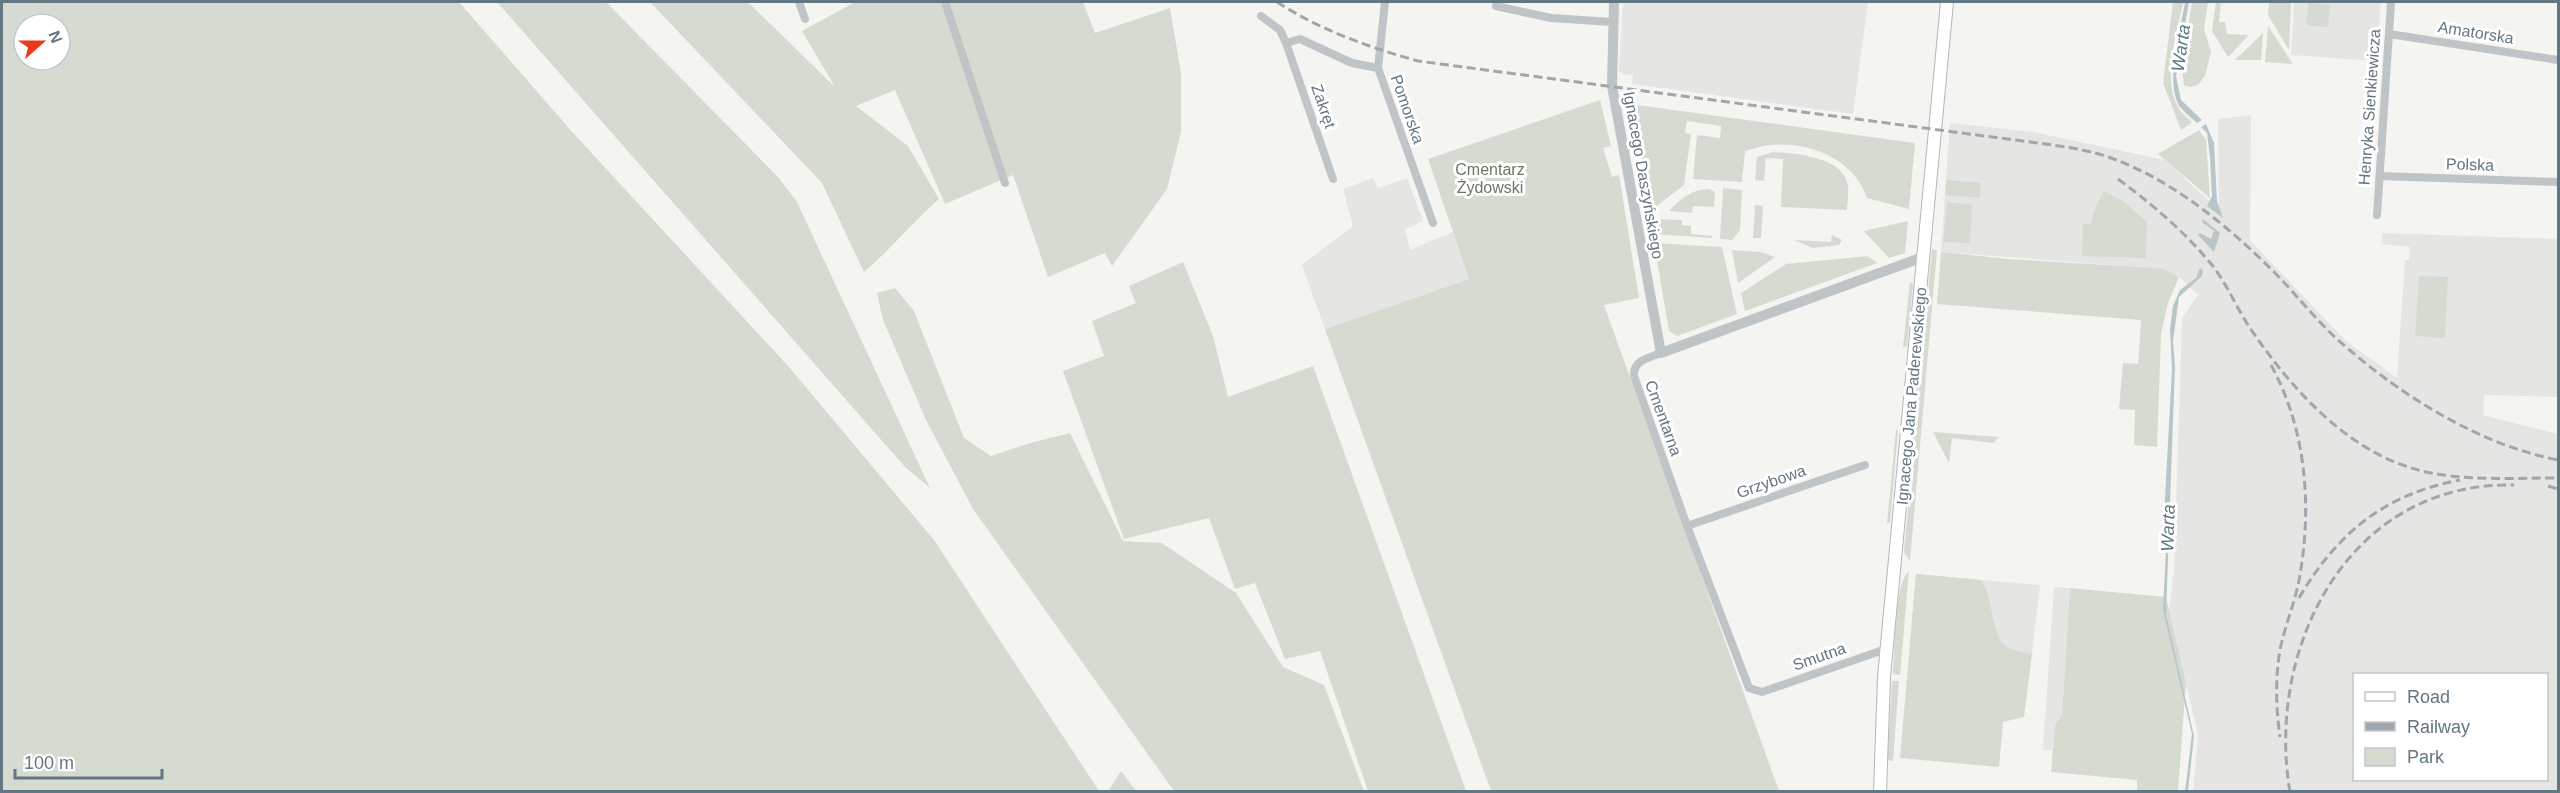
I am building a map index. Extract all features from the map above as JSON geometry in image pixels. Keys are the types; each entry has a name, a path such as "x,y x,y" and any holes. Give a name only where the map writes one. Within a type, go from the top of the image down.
{"main road":[{"name":"Ignacego Jana Paderewskiego","path":"1880,792 1880,732 1886,649 1947,2"}],"street":[{"path":"799,2 805,19"},
{"path":"945,2 1005,183"},
{"name":"Pomorska","path":"1385,2 1378,68 1433,223"},
{"name":"Ignacego Daszyńskiego","path":"1614,2 1612,86 1661,353"},
{"name":"Henryka Sienkiewicza","path":"2377,215 2391,2"},
{"path":"1496,6 1558,19 1612,22"},
{"name":"Zakręt","path":"1261,16 1280,30 1286,43 1333,179"},
{"name":"Amatorska","path":"2389,34 2559,60"},
{"path":"1286,43 1300,39 1352,63 1378,68"},
{"name":"Polska","path":"2380,176 2559,182"},
{"name":"Cmentarna","path":"1762,692 1754,691 1746,682 1687,526 1633,369 1637,364 1661,353 1923,257"},
{"name":"Grzybowa","path":"1687,526 1865,465"},
{"name":"Smutna","path":"1762,692 1886,649"}],"shaded area":[{"path":"1623,2 1868,2 1853,114 1632,84 1633,75 1619,71"},
{"path":"2294,2 2381,2 2376,61 2291,55"},
{"path":"2251,115 2250,240 2345,340 2397,378 2405,260 2409,260 2410,247 2382,244 2382,233 2558,239 2558,397 2484,395 2483,415 2558,434 2558,791 2193,791 2198,735 2169,611 2174,570 2182,319 2198,295 2179,277 2164,269 1941,252 1950,123 2033,132 2165,160 2219,210 2218,119"},
{"path":"1373,178 1378,188 1407,178 1423,221 1405,229 1410,250 1453,232 1469,279 1325,329 1302,265 1353,226 1343,189"},
{"path":"1916,574 2040,585 2032,654 1910,643"},
{"path":"2054,587 2070,588 2062,715 2055,725 2052,750 2043,750"}],"green space":[{"path":"2,2 459,2 574,134 789,367 934,540 1099,791 2,791"},
{"path":"497,2 606,2 779,178 797,202 930,488 905,467"},
{"path":"650,2 748,2 835,87 802,31 855,2 1083,2 1095,33 1170,8 1181,73 1181,132 1167,189 1112,266 1105,253 1048,277 1013,175 945,204 895,90 856,106 908,146 939,199 864,272 822,183"},
{"path":"2173,2 2183,2 2174,42 2171,84 2179,109 2192,122 2181,130 2163,83"},
{"path":"2192,2 2208,2 2204,29 2211,52 2205,76 2198,85 2190,87 2184,85 2182,69"},
{"path":"2216,2 2221,2 2219,22 2225,22 2227,34 2249,35 2228,57 2212,31"},
{"path":"2269,2 2291,3 2289,50 2268,15"},
{"path":"2308,3 2330,5 2328,27 2306,25"},
{"path":"2268,26 2293,64 2265,62"},
{"path":"2263,33 2261,60 2235,60"},
{"name":"Cmentarz Żydowski","path":"1600,100 1611,146 1603,148 1612,177 1619,175 1639,298 1604,305 1779,791 1491,791 1325,329 1469,279 1428,159"},
{"path":"1637,105 1915,143 1909,209 1867,198 1861,185 1842,163 1816,150 1801,146 1769,145 1745,151 1742,182 1693,179 1697,135 1720,138 1721,126 1687,121 1685,133 1691,134 1684,185 1649,212 1637,134"},
{"path":"2199,130 2206,140 2210,198 2158,154"},
{"path":"1773,152 1816,158 1836,167 1843,174 1848,185 1847,210 1781,207 1783,159 1766,158 1764,181 1755,180 1757,157"},
{"path":"1946,180 1981,183 1980,198 1945,195"},
{"path":"1723,188 1742,190 1740,230 1732,240 1720,239"},
{"path":"1709,189 1715,192 1714,207 1693,206 1692,213 1669,211 1687,195"},
{"path":"2104,191 2123,201 2147,222 2146,258 2082,256 2083,224 2091,224 2094,210"},
{"path":"1947,202 1972,205 1970,243 1943,242"},
{"path":"1755,205 1763,206 1761,238 1753,238"},
{"path":"1651,219 1682,220 1682,225 1691,226 1691,234 1713,236 1712,238 1653,234"},
{"path":"1908,221 1905,253 1889,258 1864,231"},
{"path":"1832,235 1842,240 1839,245 1813,248 1794,240 1831,242"},
{"path":"1654,243 1722,247 1737,314 1677,336 1669,331"},
{"path":"1932,249 1937,250 1910,561 1904,552"},
{"path":"1732,250 1761,252 1775,257 1738,283"},
{"path":"1941,252 2008,259 2156,268 2164,269 2179,277 2168,303 2161,334 2157,447 2134,445 2135,410 2119,409 2123,363 2138,364 2141,320 1937,304"},
{"path":"1868,256 1877,263 1745,311 1741,293 1786,264"},
{"path":"1183,262 1213,336 1228,397 1313,366 1466,791 1368,791 1320,651 1285,659 1255,583 1235,589 1209,518 1124,539 1063,371 1104,356 1092,321 1136,303 1129,286"},
{"path":"2419,276 2448,277 2445,338 2415,336"},
{"path":"1910,282 1913,284 1907,346 1903,347"},
{"path":"895,288 914,311 964,438 991,456 1070,433 1123,541 1162,543 1236,593 1283,667 1324,685 1364,791 1174,791 973,509 926,420 883,320 877,293"},
{"path":"1896,430 1898,430 1890,523 1887,523"},
{"path":"1933,432 1999,437 1993,443 1952,438 1949,463"},
{"path":"1909,571 1900,675 1893,674 1896,619 1900,589"},
{"path":"1916,574 1981,580 1988,596 1998,636 2009,648 2032,654 2024,717 2003,722 1999,767 1900,758"},
{"path":"2070,588 2166,597 2186,683 2178,791 2137,791 2137,780 2051,772 2055,725 2062,715"},
{"path":"1892,681 1899,681 1893,761 1888,760"},
{"path":"1121,771 1136,791 1108,791"}],"water":[{"path":"2185,2 2189,2 2176,76 2181,100 2202,120 2197,123 2180,107 2173,84 2175,55"},
{"path":"2206,124 2214,143 2217,201 2223,218 2207,206 2212,196 2207,133 2201,127"},
{"path":"2203,219 2220,233 2214,252 2198,235 2200,233 2211,239 2214,231 2202,222"},
{"name":"Warta","path":"2200,268 2203,271 2202,276 2179,297 2173,341 2175,365 2166,614 2194,736 2188,791 2185,792 2192,734 2163,610 2166,550 2164,517 2172,369 2170,329 2173,306 2180,290 2196,278"}],"railway":[{"path":"1277,2 1345,37 1418,61 2053,145 2111,158 2175,190 2215,218 2268,266 2337,339 2412,397 2440,414 2498,442 2558,460"},
{"path":"2118,179 2168,219 2202,253 2222,280 2250,328 2285,374 2325,417 2348,435 2372,451 2426,472 2475,478 2558,478"},
{"path":"2271,365 2283,389 2299,441 2305,494 2304,548 2300,575 2278,661 2277,694 2280,737"},
{"path":"2299,598 2330,554 2366,520 2386,506 2409,495 2433,486 2460,480"},
{"path":"2290,792 2286,737 2291,682 2307,630 2331,582 2364,542 2406,511 2456,491 2514,485"},
{"path":"2548,486 2558,489"}]}
